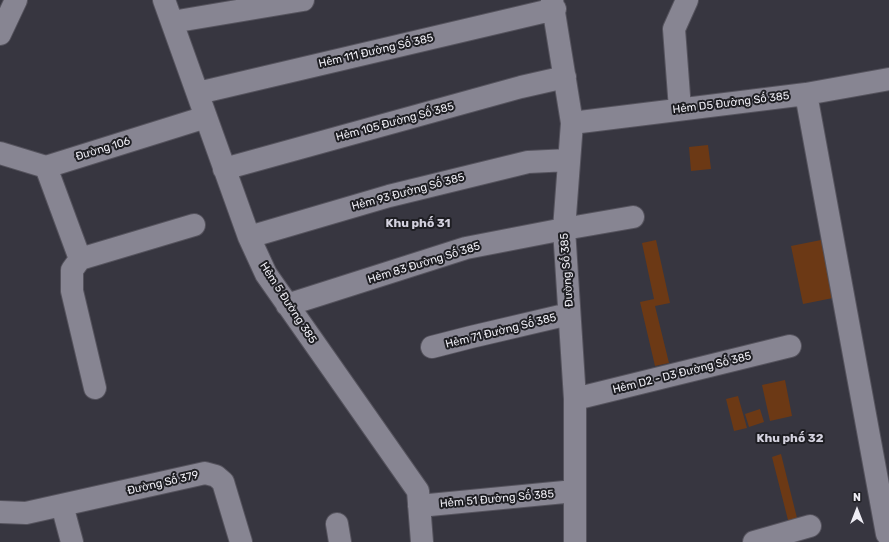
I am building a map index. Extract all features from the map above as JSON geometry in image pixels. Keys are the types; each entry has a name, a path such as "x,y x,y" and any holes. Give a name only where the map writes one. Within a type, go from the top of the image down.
{"street":[{"path":"0,34 16,0"},
{"name":"Hẻm 5 Đường 385","path":"164,0 249,237 266,274 418,491 422,542"},
{"path":"172,22 303,0"},
{"path":"680,109 674,29 687,0"},
{"name":"Đường Số 385","path":"554,5 572,123 564,229 575,399 575,542"},
{"name":"Hẻm 111 Đường Số 385","path":"198,93 554,5"},
{"name":"Hẻm 105 Đường Số 385","path":"224,168 521,87 565,77"},
{"name":"Hẻm D5 Đường Số 385","path":"572,123 806,94 889,79"},
{"path":"806,94 888,536"},
{"name":"Đường 106","path":"46,167 206,117"},
{"path":"0,153 46,167 80,258"},
{"name":"Hẻm 93 Đường Số 385","path":"249,237 389,196 528,162 569,160"},
{"name":"Hẻm 83 Đường Số 385","path":"287,305 466,248 633,217"},
{"path":"95,388 72,292 72,270 80,258 194,225"},
{"name":"Hẻm 71 Đường Số 385","path":"432,347 570,314"},
{"name":"Hẻm D2 - D3 Đường Số 385","path":"575,399 790,346"},
{"name":"Đường Số 379","path":"0,512 26,513 205,473 216,476 223,482 241,542"},
{"name":"Hẻm 51 Đường Số 385","path":"419,506 575,491"},
{"path":"62,505 72,542"},
{"path":"754,542 810,526"}],"building":[{"path":"708,145 711,169 691,171 689,147"},
{"path":"656,240 670,303 655,306 669,363 655,366 640,302 654,299 642,243"},
{"path":"821,240 833,298 803,304 791,246"},
{"path":"785,380 792,416 770,421 762,385"},
{"path":"738,396 747,428 734,431 726,399"},
{"path":"760,409 764,422 749,427 745,414"},
{"path":"781,454 799,526 790,528 772,457"}],"district":[{"name":"Khu phố 31","path":"418,224"},
{"name":"Khu phố 32","path":"790,439"}]}
